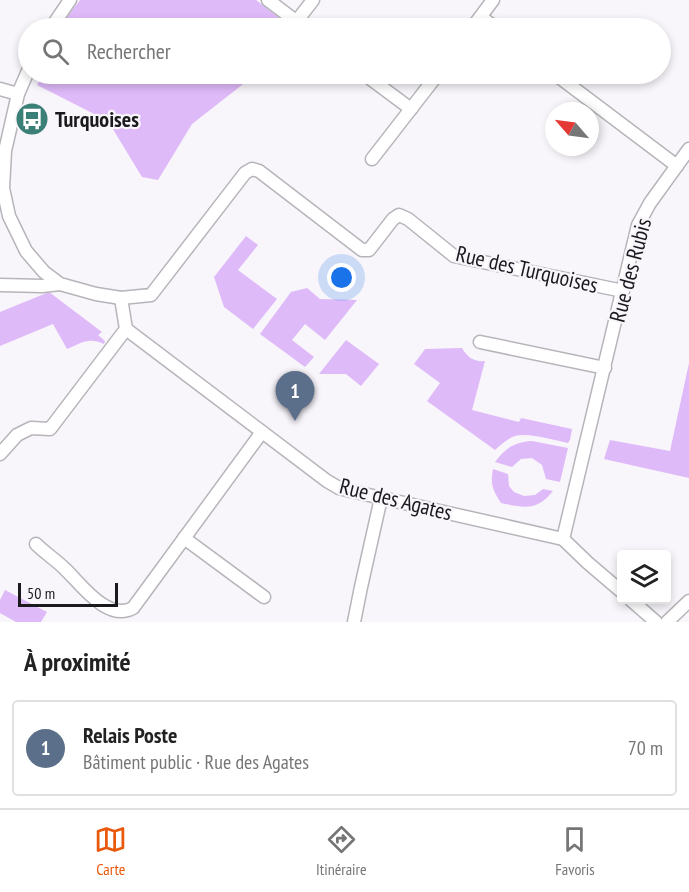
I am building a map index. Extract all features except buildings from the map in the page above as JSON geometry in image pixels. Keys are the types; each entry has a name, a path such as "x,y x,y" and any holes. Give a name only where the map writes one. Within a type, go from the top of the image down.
{"street":[{"path":"58,18 70,0"},
{"path":"268,0 292,18"},
{"path":"304,18 313,0"},
{"path":"481,17 494,0"},
{"path":"22,84 5,151 3,188 9,216 26,250 44,272 60,285"},
{"path":"377,84 411,109"},
{"path":"372,159 430,84"},
{"path":"568,84 677,166"},
{"path":"0,89 18,94"},
{"name":"Rue des Rubis","path":"564,539 638,225 650,202 689,149"},
{"name":"Rue des Turquoises","path":"121,298 152,295 245,172 252,169 259,171 362,250 369,250 393,219 399,215 408,219 454,256 623,291"},
{"path":"0,285 60,285 121,298 126,329 50,429 31,428 17,435 0,454"},
{"name":"Rue des Agates","path":"126,329 339,488 564,539"},
{"path":"480,342 604,368"},
{"path":"36,544 99,605 111,612 122,613 133,608 262,432"},
{"path":"354,622 381,498"},
{"path":"184,538 264,597"},
{"path":"564,539 617,588"},
{"path":"667,622 689,601"},
{"path":"636,604 656,622"}],"shaded area":[{"path":"80,0 256,0 279,18 67,18"},
{"path":"243,84 192,124 158,180 142,177 108,121 37,85"},
{"path":"246,236 258,245 238,270 277,299 253,329 224,307 214,277"},
{"path":"307,288 320,299 357,300 325,340 305,324 292,340 314,357 305,367 260,334 291,292"},
{"path":"49,292 102,332 98,335 105,341 104,344 89,341 67,349 53,324 0,346 0,312"},
{"path":"346,340 379,364 361,386 346,374 319,374"},
{"path":"462,348 472,359 485,361 472,410 519,422 521,418 572,429 568,443 520,435 509,439 495,450 427,401 440,383 414,364 425,349"},
{"path":"689,363 689,478 604,459 610,440 670,451"},
{"path":"532,441 568,448 560,482 546,479 542,465 532,458 521,459 512,467 495,462 511,447"},
{"path":"493,469 508,474 509,486 514,492 524,496 535,495 543,489 553,491 536,505 524,507 501,503 493,487"},
{"path":"5,590 47,612 41,622 16,622 0,613 0,600"}],"place":[{"name":"Turquoises","path":"32,119"},
{"name":"Relais Poste","path":"295,421"}]}
